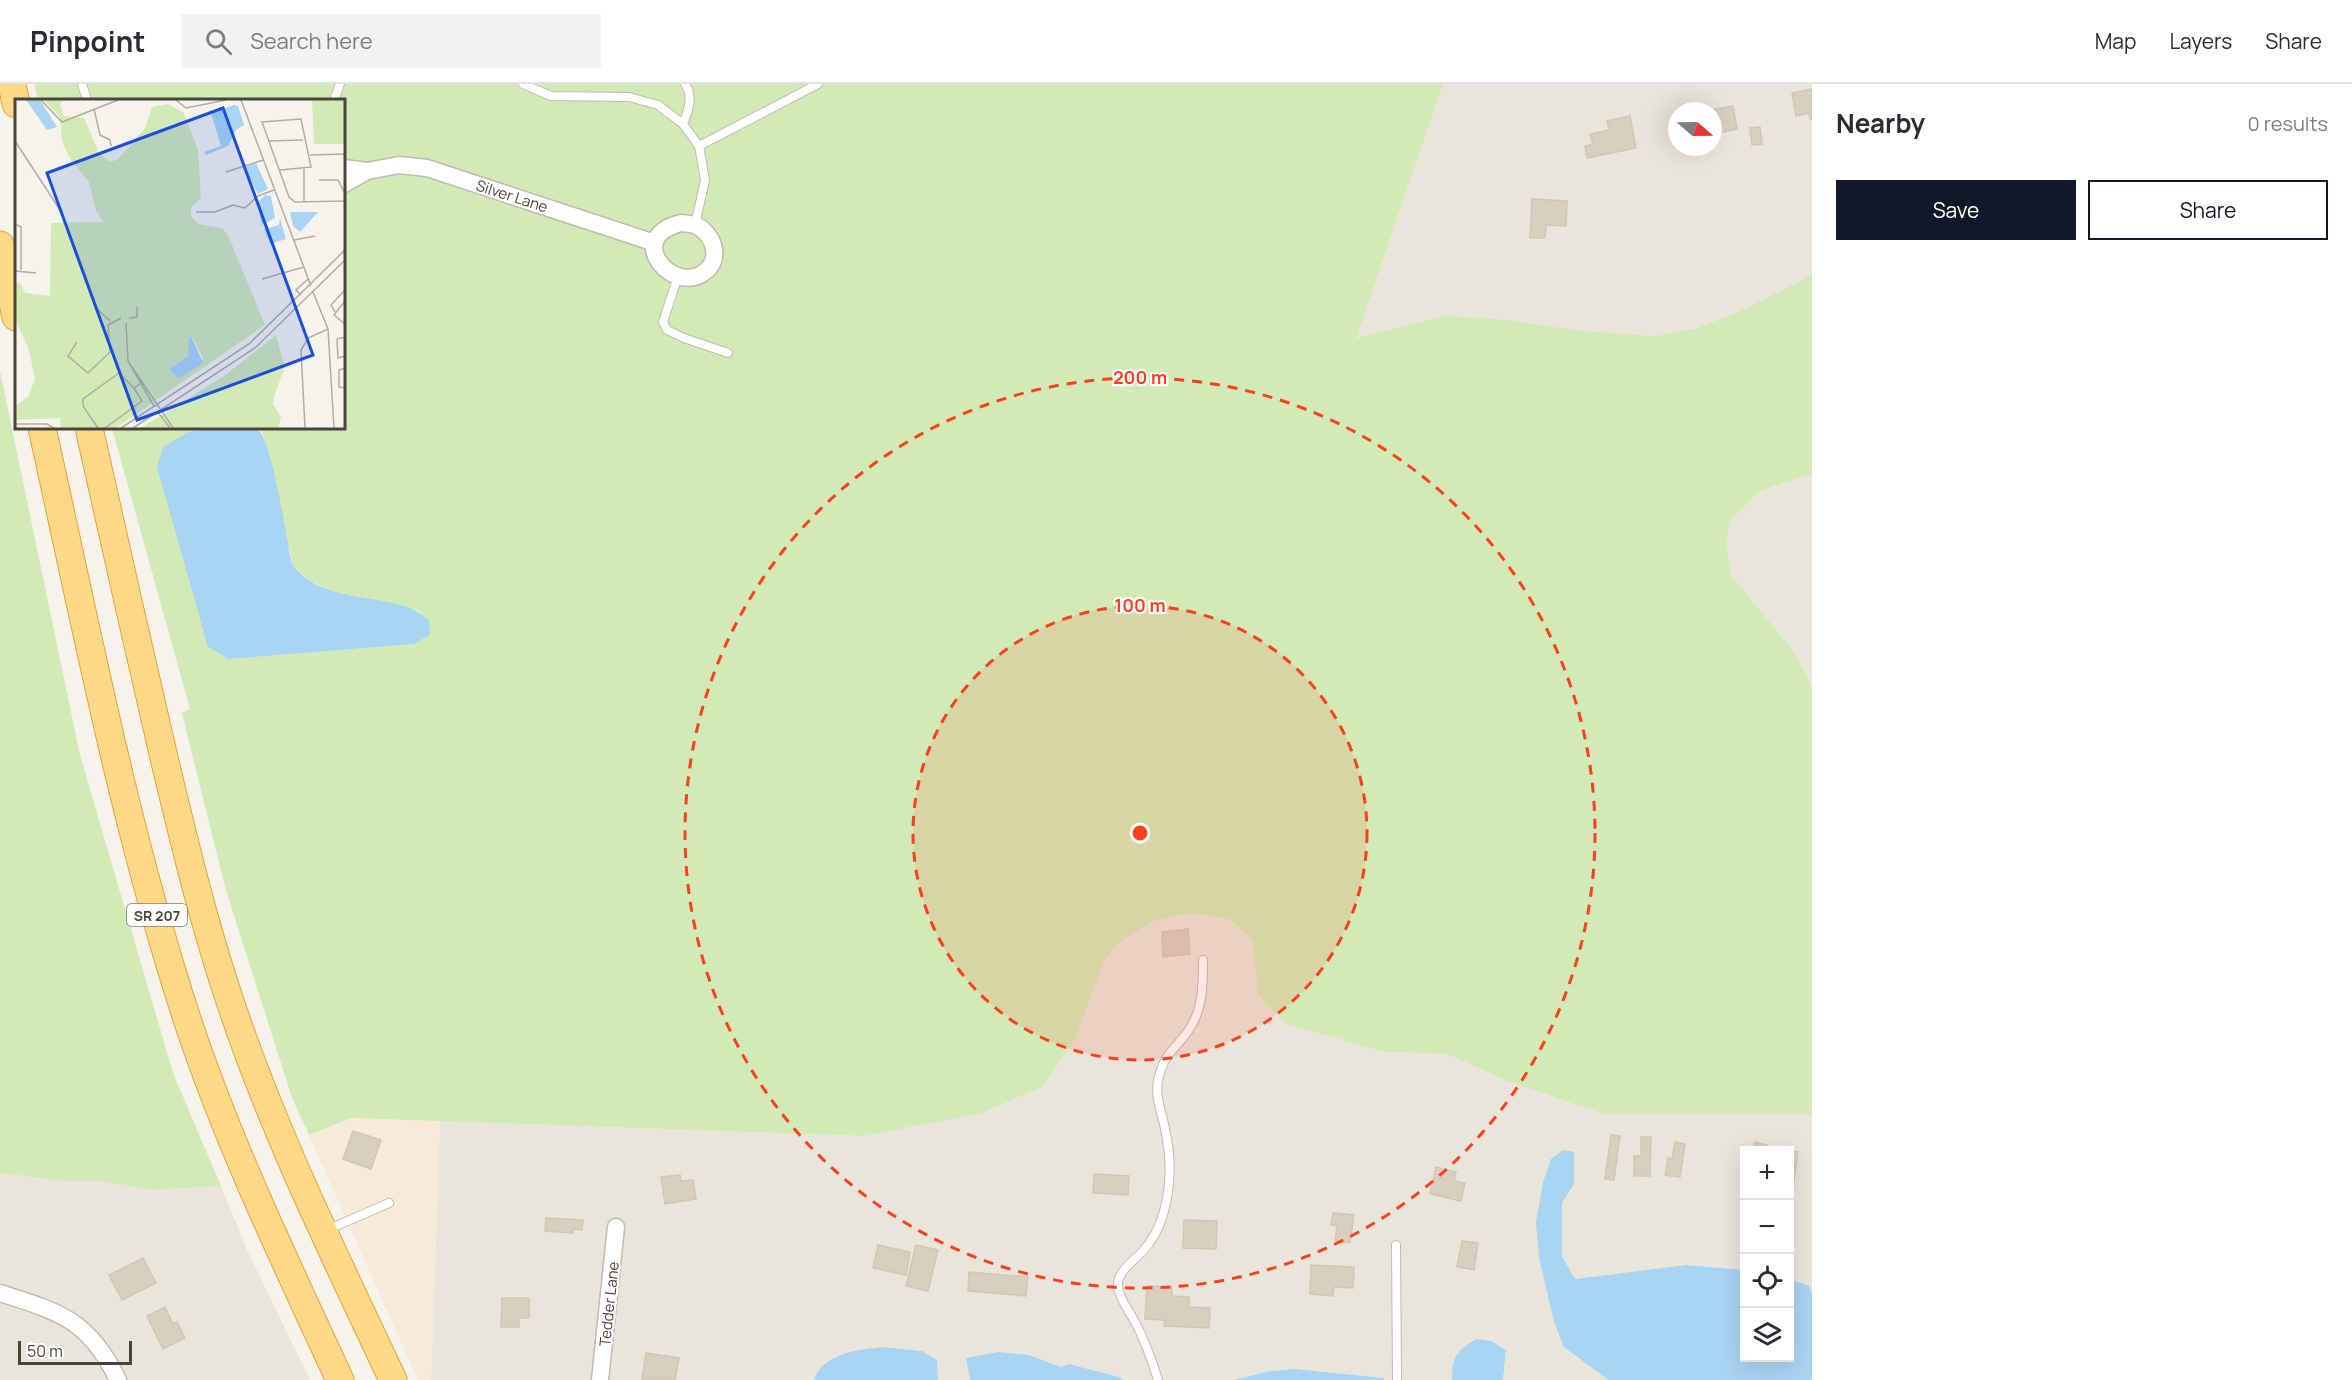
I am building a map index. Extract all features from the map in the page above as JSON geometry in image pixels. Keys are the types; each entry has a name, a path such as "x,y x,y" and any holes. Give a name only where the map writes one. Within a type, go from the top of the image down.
{"highway":[{"path":"12,84 15,99"},
{"path":"6,252 15,310"},
{"name":"SR 207","path":"42,429 130,813 187,1018 224,1123 340,1380"},
{"name":"SR 207","path":"89,429 148,690 198,897 225,987 263,1096 323,1232 393,1380"}],"street":[{"name":"Silver Lane","path":"345,168 367,171 399,165 427,168 655,243"},
{"name":"Silver Lane","path":"345,183 367,171"},
{"path":"681,223 695,225 708,234 714,246 714,260 707,270 695,277 678,276 667,271 657,260 654,247 657,235 667,226 681,223"},
{"name":"Tedder Lane","path":"600,1380 616,1227"},
{"path":"0,1293 48,1308 65,1316 84,1330 97,1345 118,1380"}],"lane":[{"path":"82,84 87,99"},
{"path":"334,99 340,84"},
{"path":"523,84 541,87 551,96 628,97 658,105 683,124 699,146 705,180 695,225"},
{"path":"683,124 690,106 689,89 685,84"},
{"path":"699,146 818,84"},
{"path":"678,276 663,322 667,330 728,353"},
{"path":"1158,1380 1153,1363 1118,1287 1121,1273 1144,1251 1153,1238 1162,1216 1171,1174 1166,1132 1156,1093 1158,1079 1167,1054 1186,1034 1195,1019 1203,983 1203,960"},
{"path":"323,1232 390,1203"},
{"path":"1396,1245 1397,1380"}],"shaded area":[{"path":"1443,84 1812,84 1812,275 1742,310 1697,328 1654,336 1584,331 1506,320 1355,338"},
{"path":"1812,474 1812,686 1795,653 1731,575 1726,543 1730,521 1762,491"},
{"path":"1189,913 1229,919 1252,939 1258,994 1386,1052 1447,1054 1507,1081 1603,1114 1812,1114 1812,1292 1809,1286 1794,1280 1794,1146 1740,1146 1740,1270 1686,1265 1575,1279 1562,1256 1562,1203 1574,1184 1574,1152 1539,1258 1554,1321 1564,1347 1608,1380 1503,1380 1506,1350 1452,1368 1452,1380 1384,1380 1383,1378 1295,1369 1270,1371 1234,1380 1123,1380 1069,1364 1061,1367 1029,1355 966,1358 970,1380 938,1380 937,1360 922,1351 883,1347 834,1356 824,1364 814,1380 431,1380 440,1121 864,1136 1076,1038 1104,961 1120,942 1155,921"},
{"path":"351,1118 440,1121 431,1380 418,1380 309,1135"},
{"path":"0,1173 63,1181 101,1181 152,1190 221,1186 247,1250 310,1380 0,1380"}],"green space":[{"path":"34,84 1443,84 1356,338 1446,316 1654,336 1697,328 1742,310 1812,275 1812,474 1761,491 1730,521 1726,543 1731,575 1795,653 1812,686 1812,1114 1603,1114 1507,1081 1447,1054 1386,1052 1286,1024 1258,994 1252,939 1229,919 1189,913 1155,921 1120,942 1104,961 1076,1038 1042,1087 981,1113 864,1136 351,1118 309,1135 292,1098 225,887 182,713 190,709 112,429 204,429 187,432 229,659 414,644 430,635 419,611 343,596 310,581 293,566 271,463 262,432 258,429 345,429 345,99 38,99"},
{"path":"0,371 80,755 173,1073 221,1186 152,1190 101,1181 63,1181 0,1173"}],"water":[{"path":"204,429 258,429 272,464 290,556 295,568 310,581 327,589 399,605 415,611 429,620 430,635 414,644 229,659 208,647 157,467 163,447 188,432"},
{"path":"1563,1150 1574,1152 1574,1184 1562,1203 1562,1256 1575,1279 1686,1265 1740,1270 1740,1362 1794,1362 1794,1280 1809,1286 1812,1292 1812,1380 1608,1380 1564,1347 1554,1322 1539,1258 1536,1222 1543,1182 1551,1159"},
{"path":"1476,1339 1491,1341 1506,1350 1503,1380 1452,1380 1453,1365 1457,1355"},
{"path":"883,1347 922,1351 937,1360 938,1380 814,1380 825,1363 833,1358 852,1351"},
{"path":"998,1352 1029,1355 1061,1367 1069,1364 1123,1380 970,1380 966,1358"},
{"path":"1295,1369 1384,1378 1384,1380 1234,1380 1270,1371"}],"building":[{"path":"1812,89 1812,119 1809,113 1796,116 1792,93"},
{"path":"1733,106 1737,129 1722,132 1722,108"},
{"path":"1630,116 1636,148 1587,158 1585,146 1593,144 1590,134 1609,130 1607,121"},
{"path":"1760,127 1762,144 1752,145 1750,128"},
{"path":"1532,199 1567,201 1566,226 1546,225 1545,238 1530,238"},
{"path":"1188,929 1190,954 1163,957 1162,932"},
{"path":"353,1131 381,1140 371,1169 343,1159"},
{"path":"1611,1135 1620,1136 1614,1180 1605,1179"},
{"path":"1641,1137 1651,1137 1650,1176 1634,1176 1634,1156 1641,1156"},
{"path":"1675,1142 1685,1144 1680,1177 1665,1175 1668,1158 1672,1159"},
{"path":"1755,1142 1767,1145 1767,1146 1754,1146"},
{"path":"1794,1151 1798,1152 1794,1179"},
{"path":"1436,1167 1456,1172 1454,1181 1465,1183 1461,1201 1430,1194"},
{"path":"1094,1174 1129,1176 1128,1195 1093,1193"},
{"path":"680,1175 681,1181 693,1180 696,1199 665,1204 661,1177"},
{"path":"1333,1213 1354,1215 1350,1243 1335,1241 1337,1226 1331,1225"},
{"path":"546,1218 583,1220 582,1230 574,1229 573,1233 545,1231"},
{"path":"1184,1220 1217,1221 1216,1249 1183,1248"},
{"path":"1462,1241 1478,1243 1474,1270 1457,1267"},
{"path":"878,1245 910,1252 906,1275 873,1268"},
{"path":"916,1245 938,1250 928,1291 906,1286"},
{"path":"143,1258 156,1283 122,1300 109,1275"},
{"path":"1311,1265 1354,1267 1353,1288 1334,1287 1333,1296 1310,1294"},
{"path":"969,1272 1028,1277 1026,1296 968,1291"},
{"path":"1147,1286 1172,1287 1172,1296 1189,1297 1189,1307 1210,1308 1209,1328 1164,1326 1165,1320 1145,1319"},
{"path":"502,1298 529,1298 529,1318 519,1318 519,1327 501,1327"},
{"path":"165,1307 173,1324 177,1322 185,1338 163,1349 147,1316"},
{"path":"646,1353 679,1358 675,1380 642,1380"}]}
